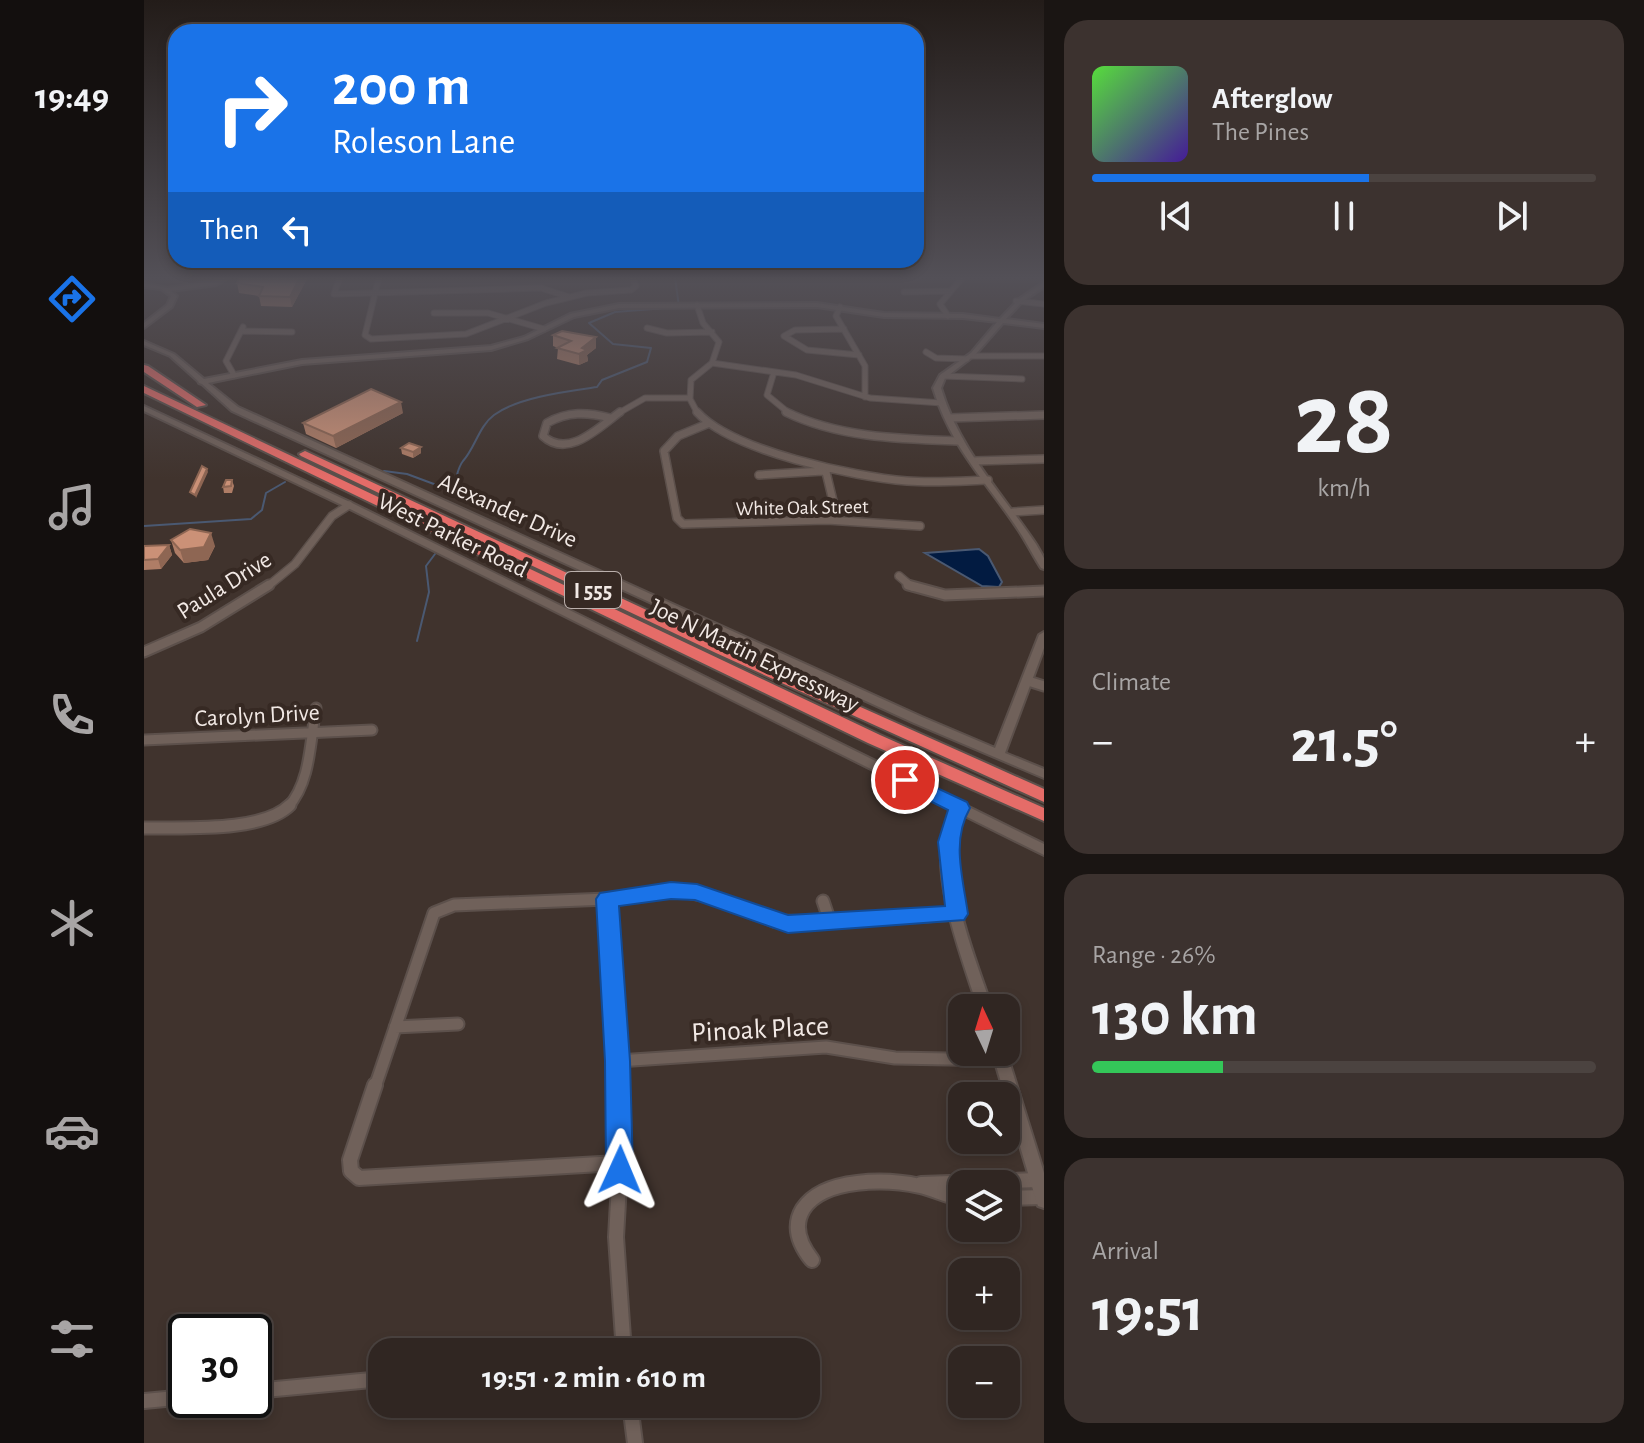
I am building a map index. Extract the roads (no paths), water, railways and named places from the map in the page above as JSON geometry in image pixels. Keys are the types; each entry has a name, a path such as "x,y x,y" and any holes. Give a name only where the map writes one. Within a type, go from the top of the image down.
{"highway":[{"path":"144,368 201,405"},
{"name":"Joe N Martin Expressway","path":"144,378 721,650 1044,796"},
{"name":"Joe N Martin Expressway","path":"144,389 958,778 1044,815"},
{"path":"958,778 1044,825"}],"street":[{"name":"Alexander Drive","path":"147,344 172,355 235,409 1044,774"},
{"path":"234,344 226,361 234,375"},
{"path":"201,382 302,362 478,350 507,344"},
{"path":"712,363 718,344"},
{"path":"795,344 841,355 859,355"},
{"path":"853,344 867,373 865,397"},
{"path":"980,344 969,358 943,376 937,388 960,441 1030,536 1044,566"},
{"path":"926,352 936,358 1044,356"},
{"path":"824,470 707,424 695,412 690,398 691,373 712,363 774,372 865,397 942,403"},
{"path":"774,372 768,383 767,395 789,413 865,437 960,441"},
{"path":"943,376 1022,379"},
{"path":"610,418 591,412 572,413 547,423 543,436 553,444 572,444 644,398 690,398"},
{"name":"West Parker Road","path":"144,408 349,505 1044,850"},
{"path":"949,418 1044,415"},
{"name":"White Oak Street","path":"707,424 678,436 664,451 677,518 683,524 827,520 901,522 920,526"},
{"path":"974,461 1044,459"},
{"path":"824,470 833,501 827,520"},
{"path":"759,475 824,470 910,482 988,480"},
{"name":"Paula Drive","path":"144,652 210,619 282,574 298,561 327,518 349,505"},
{"path":"1013,512 1044,510"},
{"path":"899,576 916,589 939,595 1044,591"},
{"path":"998,755 1044,635"},
{"path":"1028,681 1044,686"},
{"path":"144,828 252,822 278,814 297,797 316,708"},
{"name":"Carolyn Drive","path":"144,740 372,730"},
{"path":"960,808 952,821 948,842 957,914 981,994"},
{"path":"618,1163 359,1178 351,1171 350,1160 434,913 444,907 607,899 671,891 697,892 774,921 830,922 957,914"},
{"path":"607,899 618,1061 621,1149 616,1237 623,1338"},
{"path":"823,901 830,922"},
{"path":"395,1027 458,1024"},
{"name":"Pinoak Place","path":"618,1061 826,1047 895,1058 948,1057"},
{"path":"1003,1066 1044,1199 1020,1198"},
{"path":"812,1260 802,1247 798,1234 800,1214 815,1194 838,1186 1038,1180"},
{"path":"918,1184 948,1194"},
{"path":"272,1389 368,1380"},
{"path":"144,1401 168,1399"},
{"path":"632,1418 635,1443"}],"water":[{"path":"979,549 988,556 1002,582 999,587 982,586 925,553"}],"waterway":[{"path":"448,494 460,465 494,415 530,399 597,387 602,380 647,362 651,348 616,344"},
{"path":"384,471 407,474 450,490"},
{"path":"144,526 251,519 262,510 266,493 285,482"},
{"path":"417,641 429,592 426,566 435,554"}]}
